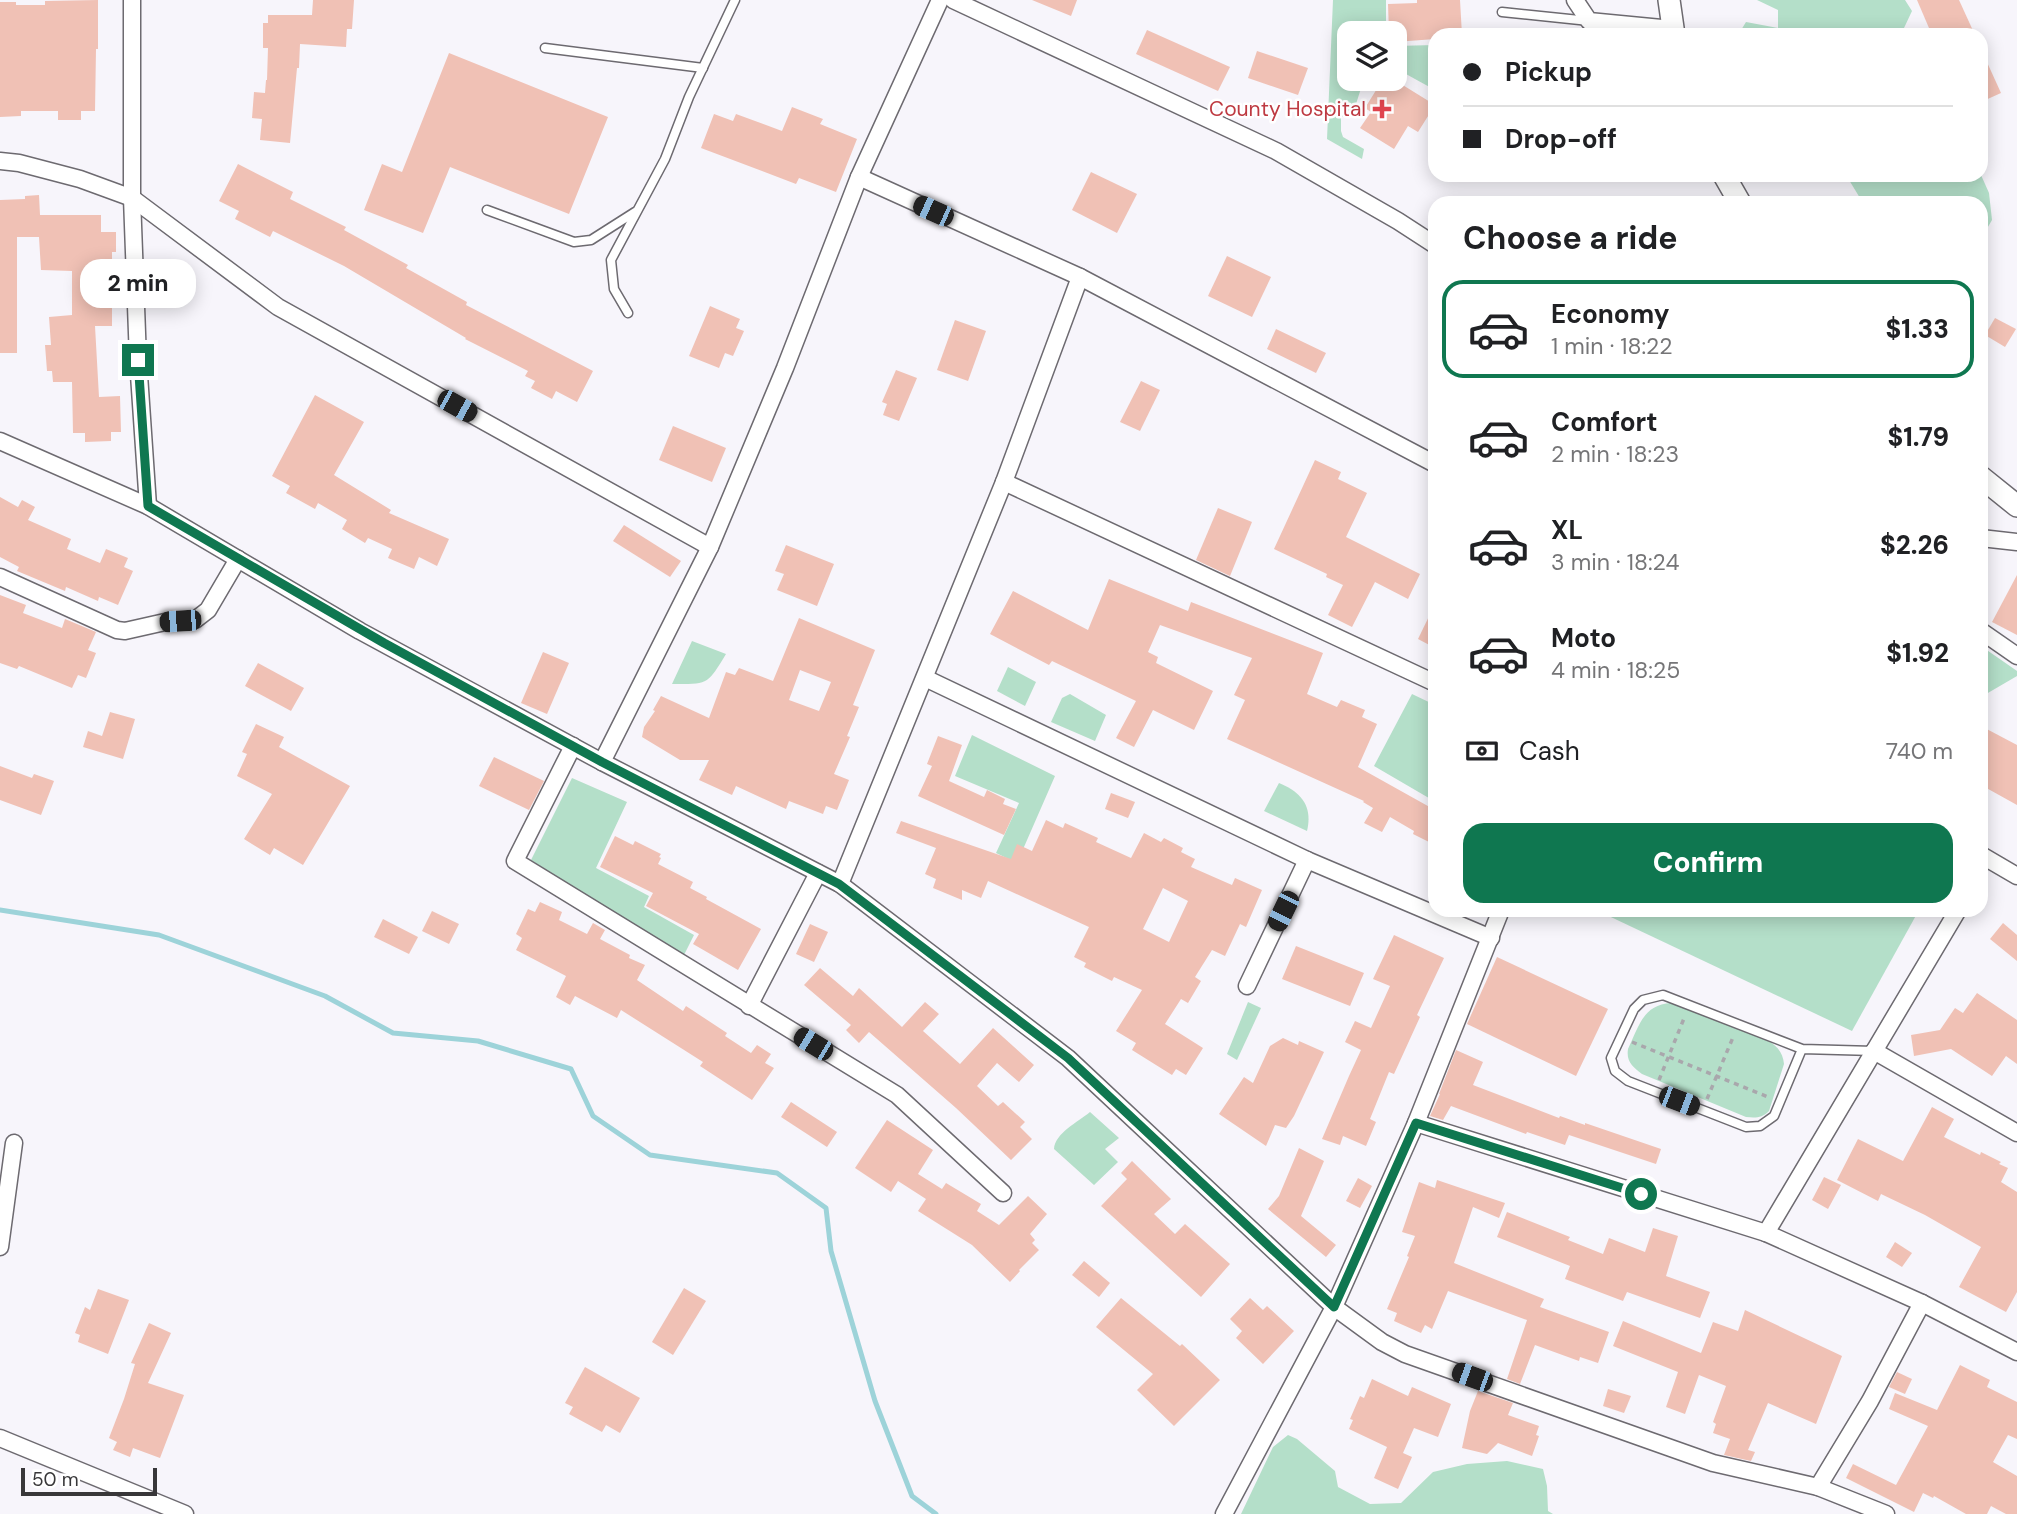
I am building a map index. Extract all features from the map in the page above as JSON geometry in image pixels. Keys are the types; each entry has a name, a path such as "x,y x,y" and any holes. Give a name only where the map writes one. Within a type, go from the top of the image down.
{"main road":[{"path":"1670,0 1673,28"},
{"path":"1988,483 2017,506"}],"street":[{"path":"132,0 132,198 138,360 148,506"},
{"path":"602,762 710,547 785,369 859,177 940,0"},
{"path":"953,0 1276,151 1428,240"},
{"path":"1575,0 1589,21 1642,28"},
{"path":"0,161 19,163 80,179 132,198 278,307 710,547"},
{"path":"859,177 1080,277 1428,460"},
{"path":"839,884 1004,482 1080,277"},
{"path":"0,441 148,506 360,631 602,762 839,884 1068,1058 1334,1307 1382,1342 1405,1354 1713,1463 1818,1487 1885,1514"},
{"path":"1004,482 1428,680"},
{"path":"1988,539 2017,542"},
{"path":"0,577 117,630 125,631 165,622 195,620 208,610 238,559"},
{"path":"1988,636 2017,656"},
{"path":"925,678 1307,860 1428,912"},
{"path":"573,746 515,861 897,1095 1003,1193"},
{"path":"1247,986 1307,860"},
{"path":"1988,864 2017,876"},
{"path":"749,1006 818,873"},
{"path":"1440,917 1491,939"},
{"path":"1224,1514 1334,1307 1416,1123 1499,917"},
{"path":"1766,1233 1954,917"},
{"path":"1874,1051 2017,1133"},
{"path":"1416,1123 1766,1233 1922,1303 2017,1352"},
{"path":"0,1247 14,1143"},
{"path":"1818,1487 1870,1401 1922,1303"},
{"path":"0,1438 185,1514"}],"lane":[{"path":"628,313 614,289 611,260 665,159 735,0"},
{"path":"1502,12 1589,21"},
{"path":"545,48 703,68"},
{"path":"487,211 574,242 591,240 638,210"},
{"path":"1802,1049 1774,1116 1760,1126 1745,1127 1628,1081 1615,1071 1611,1058 1634,1009 1643,1000 1663,995 1802,1049 1874,1051"}],"path":[{"path":"1655,1092 1667,1056 1690,1005"},
{"path":"1703,1110 1738,1024"},
{"path":"1620,1038 1779,1102"}],"green space":[{"path":"1333,0 1386,0 1386,21 1337,21 1337,91 1360,91 1356,104 1341,118 1341,131 1343,137 1364,149 1362,159 1327,139"},
{"path":"1757,0 1905,0 1912,11 1904,28 1778,28 1778,10"},
{"path":"1746,22 1778,28 1742,28"},
{"path":"1428,45 1428,86 1407,75 1407,46"},
{"path":"1850,182 1984,182 1989,193 1992,220 1988,227 1988,196 1859,196"},
{"path":"692,641 726,654 706,681 672,684"},
{"path":"1988,651 2017,671 2017,676 1988,693"},
{"path":"1008,667 1036,682 1025,706 997,691"},
{"path":"1070,694 1106,715 1095,741 1051,722 1062,698"},
{"path":"1412,694 1428,702 1428,798 1374,766"},
{"path":"972,735 1055,776 1017,863 996,853 1019,803 955,776"},
{"path":"572,778 627,802 596,868 649,896 644,907 694,935 682,959 531,860"},
{"path":"1279,783 1294,791 1304,801 1308,814 1307,831 1264,811"},
{"path":"1611,917 1915,917 1852,1031"},
{"path":"1248,1002 1261,1008 1237,1060 1227,1054"},
{"path":"1671,1003 1769,1041 1777,1048 1784,1064 1769,1111 1759,1117 1746,1117 1642,1074 1633,1066 1629,1061 1628,1049 1643,1018 1654,1008"},
{"path":"1090,1112 1119,1138 1105,1149 1118,1162 1094,1185 1054,1149 1058,1138"},
{"path":"1288,1435 1297,1439 1335,1471 1338,1487 1370,1504 1401,1503 1433,1472 1467,1464 1507,1461 1543,1469 1548,1511 1553,1514 1241,1514 1273,1447"}],"building":[{"path":"98,0 95,111 81,111 81,120 58,120 58,111 21,111 21,116 0,117 0,2 45,5 45,1"},
{"path":"313,0 354,0 352,29 347,29 346,47 300,44 290,143 260,140 262,119 252,118 254,92 265,93 267,80 268,48 263,48 263,23 268,23 268,15 312,15"},
{"path":"1032,0 1077,0 1071,16"},
{"path":"1417,0 1460,0 1462,28 1428,28 1428,40 1407,41 1407,21 1389,21 1388,4 1417,3"},
{"path":"1917,0 1959,0 1972,28 1929,28"},
{"path":"1147,30 1230,67 1218,91 1136,54"},
{"path":"1257,51 1308,68 1298,95 1248,78"},
{"path":"449,53 608,117 569,214 450,167 423,233 364,210 382,164 402,172"},
{"path":"1988,64 2001,93 1988,99"},
{"path":"1407,88 1428,101 1428,116 1418,132 1408,126 1394,149 1360,128 1371,112 1365,108 1376,91 1407,91"},
{"path":"792,107 823,119 820,124 857,139 836,192 799,178 796,184 701,148 714,114 733,121 736,114 782,131"},
{"path":"238,164 293,192 290,199 346,227 344,230 408,265 406,268 467,302 466,305 593,371 577,402 556,391 552,399 531,388 535,381 525,376 528,371 465,339 344,266 273,231 270,237 235,219 239,211 219,201"},
{"path":"1091,172 1137,194 1117,233 1072,210"},
{"path":"39,195 40,215 101,215 101,232 116,232 116,252 112,252 112,326 95,326 99,397 120,396 121,432 111,432 111,441 85,442 85,433 73,433 72,382 53,382 52,371 47,371 45,345 51,345 49,317 72,315 72,271 41,270 39,237 17,237 17,353 0,353 0,200 25,199 25,196"},
{"path":"1227,256 1271,277 1252,317 1208,296"},
{"path":"710,306 740,319 736,328 744,331 733,356 725,353 719,368 689,356"},
{"path":"1995,318 2016,329 2005,347 1988,337 1988,330"},
{"path":"955,320 986,331 968,381 937,370"},
{"path":"1276,329 1326,353 1316,373 1267,349"},
{"path":"896,370 917,378 899,421 883,415 887,404 882,402"},
{"path":"1141,381 1160,390 1140,431 1120,422"},
{"path":"315,395 364,422 334,475 391,510 389,513 449,539 437,566 419,557 414,569 388,558 392,549 368,538 365,543 342,529 347,520 318,503 315,509 286,493 290,486 272,476"},
{"path":"673,426 726,448 712,482 659,460"},
{"path":"1315,460 1341,472 1338,479 1367,493 1346,537 1420,574 1408,599 1375,582 1352,627 1328,615 1343,585 1326,577 1327,574 1274,549"},
{"path":"0,497 18,507 22,500 35,507 28,520 71,539 67,549 100,563 106,549 128,558 124,567 133,571 118,605 99,597 98,601 66,587 65,591 17,571 19,567 0,557"},
{"path":"1218,508 1252,522 1230,576 1196,560"},
{"path":"624,525 681,561 670,577 613,541"},
{"path":"786,545 834,564 817,606 777,590 784,574 775,571"},
{"path":"2017,575 2017,635 1992,622"},
{"path":"1109,579 1188,611 1191,602 1323,653 1307,694 1337,707 1341,700 1365,710 1362,717 1377,724 1358,767 1428,806 1428,842 1390,817 1382,832 1364,823 1373,808 1364,801 1227,739 1245,700 1234,695 1252,658 1160,625 1148,652 1158,657 1156,663 1213,691 1194,730 1153,710 1134,747 1116,738 1136,701 1052,661 1049,665 990,634 1013,591 1088,630"},
{"path":"0,595 26,605 23,613 62,628 65,619 96,632 88,650 96,653 86,678 78,675 72,688 19,666 17,669 0,663"},
{"path":"799,618 875,650 853,705 859,707 834,774 849,780 837,810 826,806 823,814 789,801 786,809 736,786 732,795 699,780 709,760 680,760 642,737 644,727 661,696 709,718 726,672 735,675 739,668 773,681","holes":["800,670 831,682 819,711 789,700"]},
{"path":"1428,618 1428,644 1418,639"},
{"path":"543,652 569,663 547,714 521,703"},
{"path":"258,663 304,688 291,711 245,686"},
{"path":"110,712 135,719 123,759 83,747 88,731 102,736"},
{"path":"256,724 284,737 279,747 350,786 303,865 274,848 270,855 244,839 272,794 237,776 247,754 242,752"},
{"path":"1988,730 2017,745 2017,805 1988,789"},
{"path":"938,736 962,745 949,781 984,797 987,790 1005,799 1003,804 1016,809 1004,835 918,796 932,766 927,764"},
{"path":"494,757 544,781 529,810 479,786"},
{"path":"0,766 32,778 34,774 54,781 41,815 0,800"},
{"path":"1111,793 1135,802 1128,818 1105,809"},
{"path":"1046,820 1063,828 1065,823 1098,838 1096,842 1131,858 1144,833 1161,842 1164,838 1183,848 1181,852 1195,859 1191,867 1232,885 1235,878 1262,890 1246,927 1240,924 1225,956 1212,950 1195,977 1201,981 1188,1003 1181,999 1165,1024 1203,1048 1186,1075 1176,1069 1172,1075 1132,1050 1136,1043 1116,1031 1142,990 1114,977 1112,981 1084,967 1086,963 1074,957 1089,927 988,881 981,898 962,890 962,900 933,888 936,879 925,874 936,848 896,833 901,821 1011,859 1017,844 1032,851","holes":["1163,888 1188,901 1169,942 1143,929"]},
{"path":"615,836 633,845 635,841 661,854 658,864 693,882 690,888 761,929 738,970 693,944 699,934 646,906 653,893 600,867"},
{"path":"540,902 562,912 559,920 587,934 593,923 605,930 600,939 645,965 637,980 683,1011 686,1006 727,1033 725,1036 751,1053 757,1045 771,1054 765,1063 774,1068 752,1100 700,1066 703,1062 621,1010 617,1018 575,996 570,1005 556,997 566,976 516,950 522,938 516,934 528,909 535,912"},
{"path":"432,911 459,924 449,944 422,931"},
{"path":"383,919 418,937 409,954 374,937"},
{"path":"2003,923 2017,935 2017,961 1990,939"},
{"path":"810,924 828,932 814,962 796,954"},
{"path":"1394,935 1444,958 1417,1015 1420,1017 1394,1074 1389,1072 1370,1119 1376,1122 1366,1146 1343,1136 1340,1145 1322,1139 1361,1050 1345,1042 1355,1021 1371,1028 1390,986 1373,979"},
{"path":"1296,946 1364,973 1350,1006 1282,979"},
{"path":"1497,957 1608,1009 1576,1076 1467,1024"},
{"path":"820,968 853,996 859,988 902,1027 925,1002 939,1014 923,1031 960,1064 993,1028 1034,1065 1019,1082 997,1063 977,1086 998,1106 1003,1102 1025,1122 1020,1127 1032,1139 1011,1160 869,1032 859,1043 846,1030 851,1025 804,985"},
{"path":"1977,993 2017,1020 2017,1064 2006,1056 1992,1076 1951,1049 1914,1056 1911,1035 1940,1030 1955,1008 1963,1013"},
{"path":"1283,1038 1298,1045 1299,1041 1324,1052 1294,1116 1286,1128 1275,1125 1266,1146 1219,1114 1244,1077 1253,1083 1270,1046"},
{"path":"1456,1050 1483,1062 1473,1085 1559,1118 1560,1116 1585,1123 1661,1149 1656,1164 1569,1135 1565,1145 1527,1132 1526,1134 1451,1106 1443,1120 1430,1116"},
{"path":"791,1102 837,1132 827,1147 781,1117"},
{"path":"1932,1107 1954,1119 1944,1137 2001,1162 1999,1164 2008,1168 2001,1182 2017,1192 2017,1292 2006,1312 1959,1287 1981,1247 1881,1194 1878,1201 1837,1180 1858,1139 1903,1161"},
{"path":"887,1120 933,1150 918,1174 942,1189 946,1183 981,1204 977,1211 999,1225 1028,1196 1047,1214 1030,1234 1035,1240 1032,1243 1039,1250 1010,1282 972,1245 918,1211 926,1199 898,1181 891,1192 855,1168"},
{"path":"1299,1148 1324,1161 1301,1216 1336,1245 1326,1257 1268,1209 1279,1196"},
{"path":"1132,1161 1171,1199 1154,1214 1175,1234 1185,1224 1230,1264 1201,1297 1101,1206 1127,1179 1121,1173"},
{"path":"1824,1177 1841,1185 1828,1209 1812,1200"},
{"path":"1358,1178 1372,1186 1360,1208 1346,1201"},
{"path":"1437,1180 1505,1203 1499,1218 1473,1207 1454,1263 1544,1299 1540,1307 1609,1332 1598,1363 1580,1357 1579,1361 1535,1345 1520,1384 1507,1379 1527,1320 1448,1291 1432,1329 1425,1325 1421,1333 1394,1321 1397,1313 1387,1309 1415,1236 1402,1232 1419,1182 1435,1188"},
{"path":"1507,1212 1570,1237 1568,1240 1603,1254 1609,1238 1645,1252 1653,1228 1678,1236 1666,1276 1710,1292 1700,1318 1627,1292 1623,1301 1565,1279 1570,1266 1497,1237"},
{"path":"1895,1242 1912,1253 1902,1267 1886,1257"},
{"path":"1084,1261 1110,1283 1099,1297 1072,1275"},
{"path":"684,1288 706,1301 673,1355 652,1342"},
{"path":"98,1289 129,1300 108,1354 78,1342 80,1335 75,1333 85,1307 90,1310"},
{"path":"1121,1298 1180,1346 1182,1344 1220,1380 1174,1426 1137,1390 1153,1374 1096,1327"},
{"path":"1250,1298 1263,1310 1267,1306 1294,1331 1263,1364 1236,1338 1242,1331 1230,1319"},
{"path":"1745,1310 1842,1356 1816,1424 1768,1403 1748,1450 1755,1452 1751,1461 1724,1455 1730,1439 1713,1433 1716,1424 1713,1422 1726,1386 1699,1375 1685,1414 1666,1407 1678,1372 1613,1346 1623,1321 1701,1353 1713,1322 1738,1331"},
{"path":"149,1323 171,1333 148,1383 184,1395 160,1458 133,1448 130,1457 113,1450 117,1442 109,1438 135,1364 131,1363"},
{"path":"1960,1365 1990,1380 1987,1387 2017,1402 2017,1439 2008,1435 1993,1462 2017,1476 2017,1514 2006,1514 1991,1506 1987,1514 1966,1514 1934,1496 1933,1498 1923,1493 1914,1512 1846,1478 1853,1464 1896,1485 1928,1426 1889,1409 1895,1393 1937,1410"},
{"path":"585,1367 640,1398 620,1433 606,1425 602,1432 569,1414 573,1407 565,1403"},
{"path":"1897,1372 1912,1379 1905,1394 1889,1387"},
{"path":"1372,1379 1408,1396 1412,1387 1451,1404 1438,1437 1414,1428 1403,1453 1412,1457 1398,1489 1374,1478 1387,1447 1349,1429 1353,1420 1350,1419 1360,1396 1364,1398"},
{"path":"1608,1389 1631,1396 1624,1413 1603,1406"},
{"path":"1478,1391 1513,1403 1508,1415 1539,1426 1536,1435 1539,1436 1532,1456 1498,1443 1487,1454 1462,1448 1470,1411"}],"waterway":[{"path":"0,910 159,935 325,996 393,1033 478,1041 571,1069 593,1116 650,1155 777,1173 826,1208 831,1251 875,1401 912,1496 936,1514"}],"place":[{"name":"County Hospital","path":"1382,109"}],"route":[{"path":"138,360 148,506 360,631 602,762 839,884 1068,1058 1334,1307 1416,1123 1641,1194"}]}
